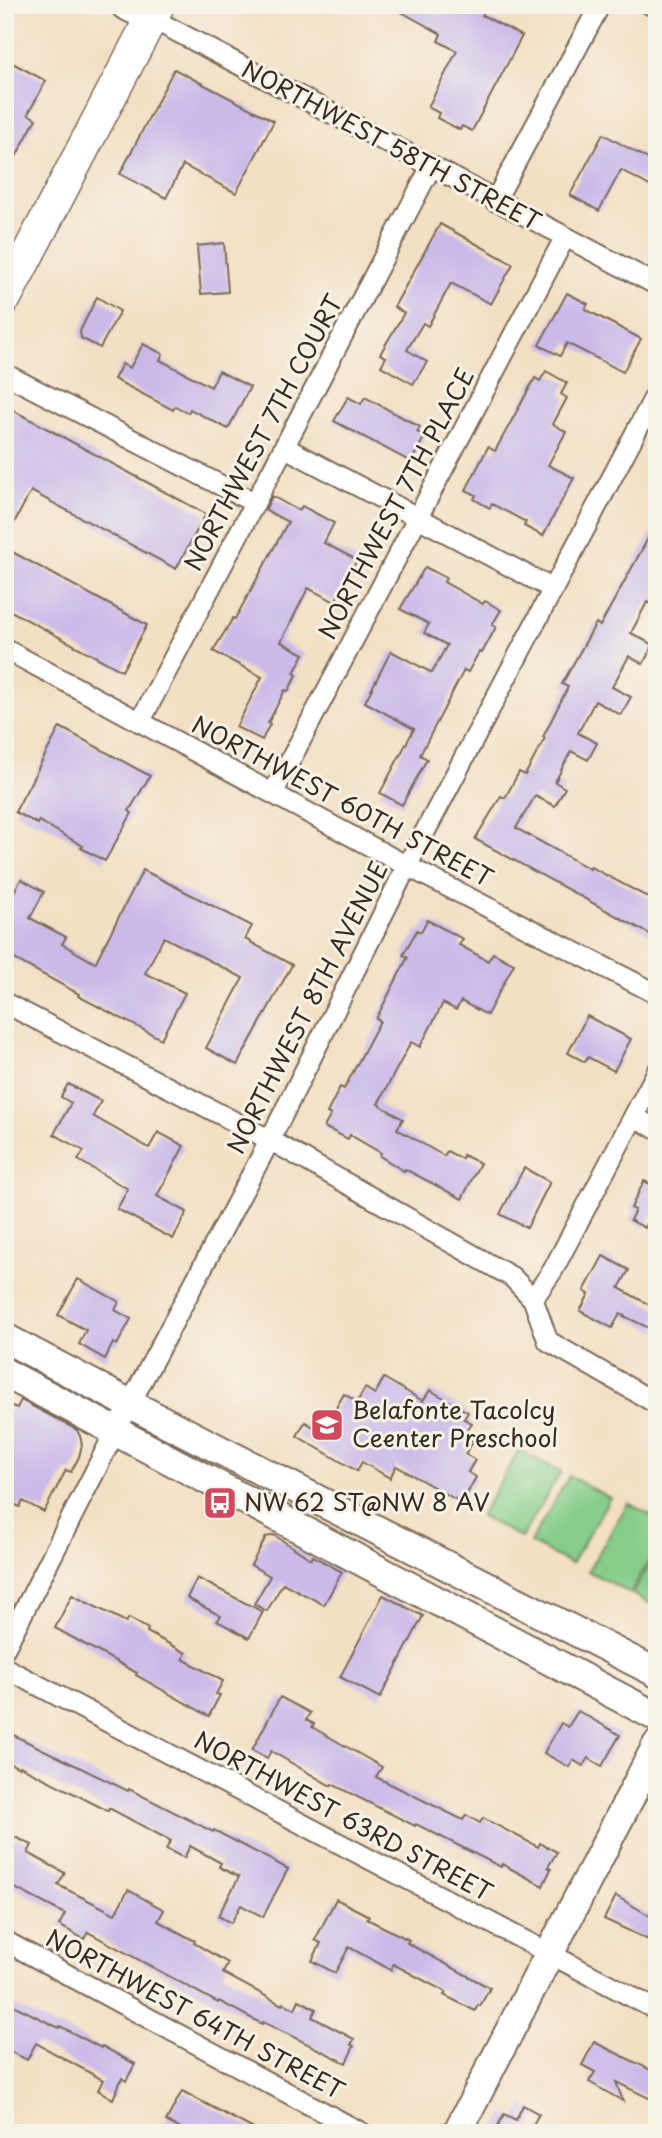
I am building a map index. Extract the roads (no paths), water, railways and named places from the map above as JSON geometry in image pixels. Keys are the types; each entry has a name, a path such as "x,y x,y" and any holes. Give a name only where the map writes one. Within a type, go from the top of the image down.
{"main road":[{"path":"5,298 145,10"},
{"path":"5,1338 657,1673"},
{"path":"5,1373 657,1717"},
{"path":"457,2133 657,1745"}],"street":[{"path":"495,201 600,5"},
{"path":"651,5 657,9"},
{"name":"NORTHWEST 58TH STREET","path":"145,10 431,167 657,285"},
{"name":"NORTHWEST 7TH COURT","path":"140,722 431,167"},
{"name":"NORTHWEST 7TH PLACE","path":"273,793 565,237"},
{"path":"5,374 255,503"},
{"name":"NORTHWEST 8TH AVENUE","path":"5,1648 115,1432 270,1140 407,866 657,392"},
{"path":"284,447 553,589"},
{"name":"NORTHWEST 60TH STREET","path":"5,649 407,866 657,994"},
{"path":"5,1003 270,1140 512,1277 533,1299 548,1340 657,1404"},
{"path":"533,1299 553,1270 657,1072"},
{"path":"634,1116 657,1129"},
{"name":"NORTHWEST 63RD STREET","path":"5,1668 657,2010"},
{"name":"NORTHWEST 64TH STREET","path":"5,1941 362,2133"}],"place":[{"name":"Belafonte Tacolcy Ceenter Preschool","path":"327,1425"},
{"name":"NW 62 ST@NW 8 AV","path":"220,1503"}]}
